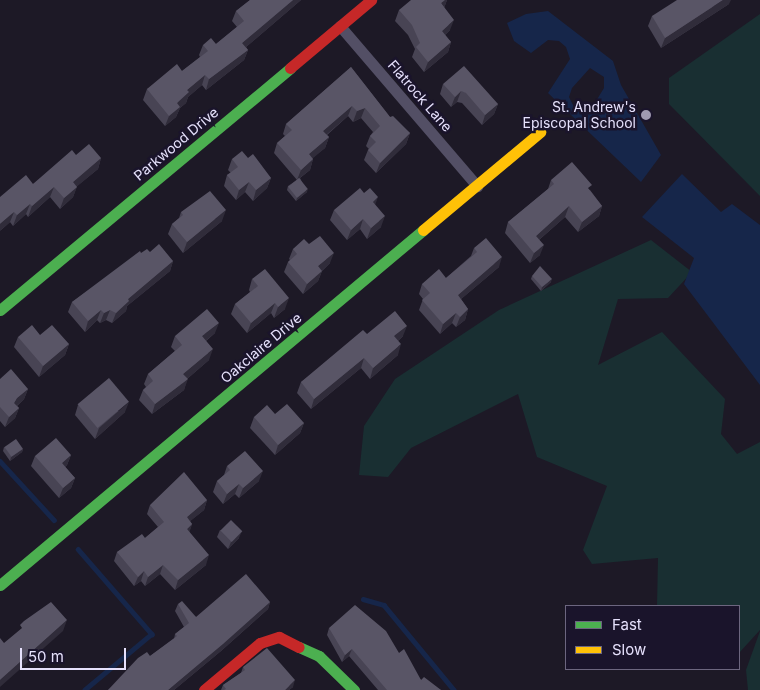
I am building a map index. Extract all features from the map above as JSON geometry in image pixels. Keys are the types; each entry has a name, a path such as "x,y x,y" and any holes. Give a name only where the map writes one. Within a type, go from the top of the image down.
{"street":[{"name":"Parkwood Drive","path":"0,310 371,0"},
{"name":"Flatrock Lane","path":"340,26 477,186"},
{"name":"Oakclaire Drive","path":"0,585 540,132"},
{"path":"204,690 260,643 278,637 319,656 354,690"}],"green space":[{"path":"760,14 760,196 669,104 669,78"},
{"path":"651,240 692,272 668,298 618,299 598,365 662,332 725,399 721,434 737,454 760,442 760,630 740,652 740,605 657,605 658,558 592,564 583,550 607,486 537,457 518,394 411,448 388,477 359,475 364,426 395,379 499,310"},
{"path":"760,631 760,690 748,690 746,670"}],"water":[{"path":"548,11 613,61 621,85 661,155 641,182 548,93 570,59 566,47 559,41 548,40 531,53 514,41 507,23 526,14","holes":["590,68 604,77 604,88 593,106 586,110 574,107 569,97 572,88"]},
{"path":"682,174 721,212 732,204 760,225 760,385 684,284 694,258 642,217"}],"building":[{"path":"250,0 293,0 242,43 248,50 209,79 205,75 187,90 189,92 177,103 180,107 169,116 147,89 177,64 182,71 208,51 203,45 211,38 216,44 244,21 236,11"},
{"path":"411,0 445,0 441,3 454,20 442,31 451,42 428,62 416,47 420,43 412,25 399,10"},
{"path":"677,0 723,0 665,38 652,16"},
{"path":"464,66 498,104 485,115 466,93 461,91 455,97 443,84"},
{"path":"351,67 390,117 393,116 410,133 380,163 368,150 376,142 370,136 380,126 365,108 357,111 352,106 323,131 329,137 309,154 313,159 301,170 277,143 292,130 286,124"},
{"path":"89,144 101,158 73,182 77,187 64,198 54,187 32,206 30,204 17,215 14,212 0,224 0,197 26,175 33,184 72,150 76,155"},
{"path":"242,151 248,158 253,154 271,178 256,190 249,182 239,190 227,175 238,167 232,159"},
{"path":"572,162 592,185 588,188 602,206 582,222 569,206 536,236 544,245 534,253 508,222 554,184 551,180"},
{"path":"299,178 308,189 297,198 288,187"},
{"path":"360,188 364,193 370,188 378,197 373,202 385,216 371,228 363,219 351,230 334,210"},
{"path":"210,191 226,210 187,242 172,224 183,215 181,212"},
{"path":"320,236 334,253 318,266 322,271 307,284 288,262 297,254 293,249 304,239 309,244"},
{"path":"486,238 502,257 458,295 468,309 460,317 456,313 443,324 422,300 430,293 422,284 439,269 446,278 477,252 474,248"},
{"path":"159,244 173,261 128,299 129,301 116,313 110,310 104,313 101,310 88,321 72,302 140,251 141,253 147,249 150,252"},
{"path":"540,266 552,279 542,287 532,276"},
{"path":"265,269 289,298 278,307 275,303 251,323 235,304 258,286 252,279"},
{"path":"207,309 219,323 202,336 213,349 183,374 188,379 155,404 143,390 153,381 148,374 182,345 175,336"},
{"path":"395,311 407,326 394,336 401,344 373,368 364,358 314,399 301,382 363,330 367,334"},
{"path":"32,325 40,335 52,325 69,344 43,366 18,337"},
{"path":"11,369 28,389 17,398 14,403 19,408 9,417 0,407 0,379"},
{"path":"109,378 129,402 98,428 78,404"},
{"path":"287,404 304,423 278,445 254,417 267,405 275,414"},
{"path":"56,438 71,455 62,463 75,478 63,488 35,456"},
{"path":"16,439 23,449 11,457 5,447"},
{"path":"245,451 263,471 243,488 239,484 227,494 217,481 230,470 227,466"},
{"path":"184,472 207,500 187,517 192,524 187,529 209,555 178,580 163,565 148,577 144,571 138,577 117,552 142,534 145,538 164,522 150,505"},
{"path":"231,520 242,531 232,542 220,531"},
{"path":"246,574 270,602 223,644 168,690 108,690 138,658 147,652 150,656 177,636 175,634 189,623 178,604 182,601 196,617"},
{"path":"51,602 67,620 0,680 0,638 4,643 22,628 20,625 24,621"},
{"path":"355,605 386,631 399,653 404,649 421,680 424,677 441,690 387,690 352,649 345,655 329,628"},
{"path":"267,648 295,680 285,690 224,690 226,689 223,685 245,670 243,667"}],"waterway":[{"path":"0,461 54,520"},
{"path":"78,549 152,634 85,690"},
{"path":"363,599 384,605 454,690"}],"traffic: fast":[{"path":"0,310 290,68"},
{"path":"0,585 423,230"},
{"path":"299,647 319,656 354,690"}],"traffic: slow":[{"path":"423,230 540,132"}],"traffic: jam":[{"path":"290,68 371,0"},
{"path":"204,690 260,643 279,637 299,647"}],"place":[{"name":"St. Andrew's Episcopal School","path":"646,115"}]}
